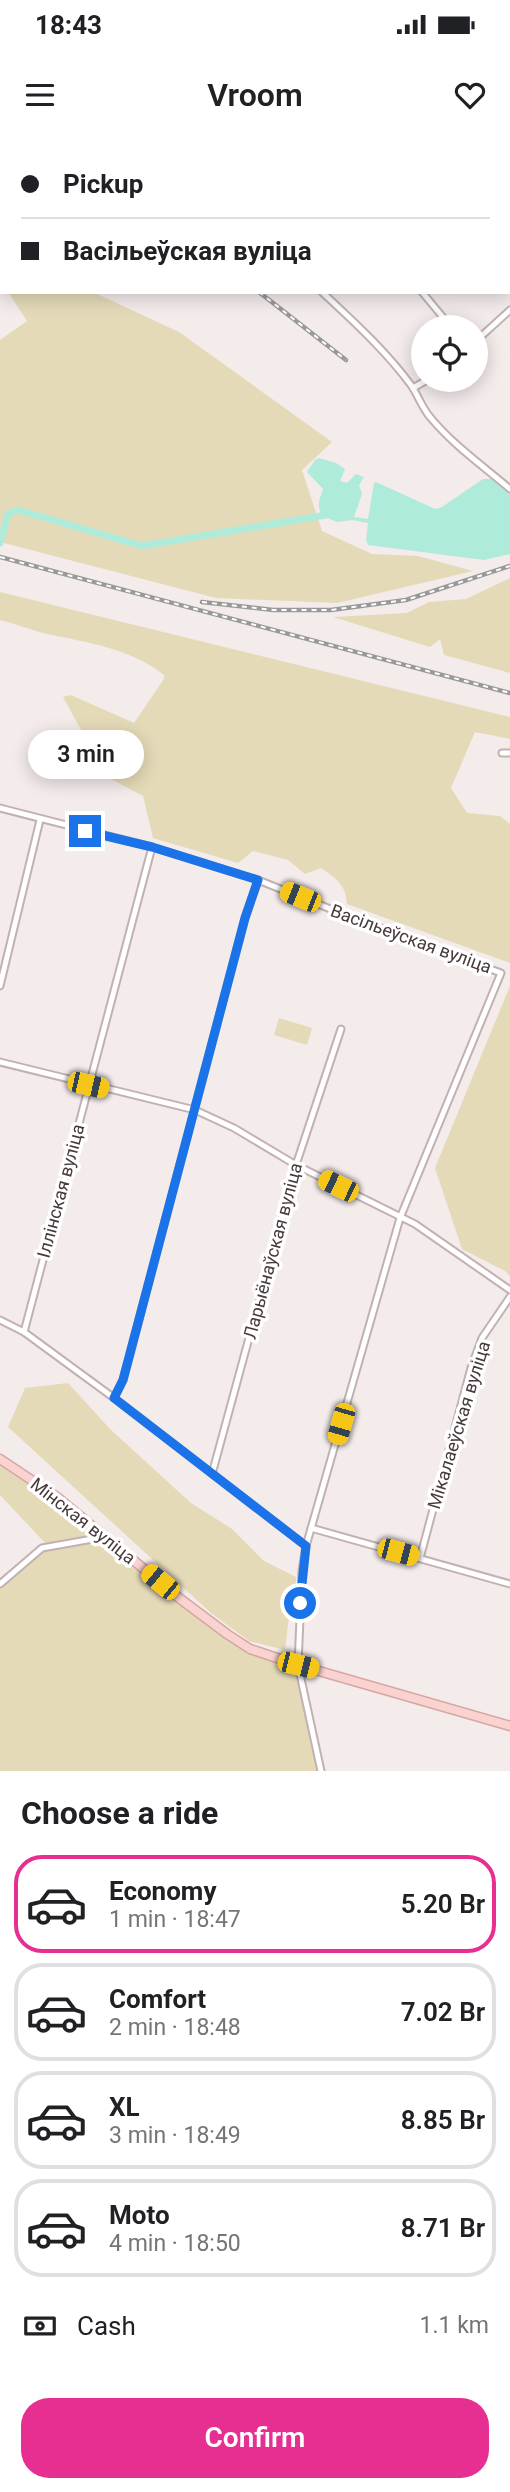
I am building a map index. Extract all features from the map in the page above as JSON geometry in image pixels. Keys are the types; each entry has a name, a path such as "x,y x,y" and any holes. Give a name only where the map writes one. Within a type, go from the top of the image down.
{"main road":[{"name":"Мінская вуліца","path":"0,1459 57,1497 239,1643 262,1654 510,1726"}],"street":[{"path":"324,294 372,338 411,386"},
{"path":"424,294 441,315"},
{"path":"488,330 510,310"},
{"path":"415,392 432,419 459,447 510,489"},
{"path":"502,753 510,753"},
{"name":"Васільеўская вуліца","path":"0,808 152,847 258,880 501,973 400,1217"},
{"path":"0,986 40,820"},
{"name":"Іллінская вуліца","path":"24,1332 152,847"},
{"path":"114,1398 123,1380 245,918 258,880"},
{"name":"Ларыёнаўская вуліца","path":"212,1474 296,1165 341,1029"},
{"path":"0,1062 195,1110 234,1128 296,1165 415,1224 510,1290"},
{"path":"321,1771 298,1665 300,1603 306,1546 400,1217"},
{"name":"Мікалаеўская вуліца","path":"420,1558 471,1368 482,1338 510,1297"},
{"path":"0,1320 24,1332 114,1398 306,1546"},
{"path":"311,1528 510,1584"},
{"path":"0,1584 42,1548 105,1537"}],"shaded area":[{"path":"9,294 97,294 179,332 332,442 302,470 322,531 372,554 418,556 473,571 337,603 216,598 0,542 0,340 27,321"},
{"path":"319,458 345,469 340,481 347,483 356,474 364,477 359,485 362,494 354,517 368,519 376,482 435,509 483,479 493,479 510,494 510,554 484,560 368,545 368,523 352,520 337,522 321,513 319,501 323,489 307,472"},
{"path":"510,578 510,673 444,655 440,639 430,647 333,617 407,613 429,602 466,599"},
{"path":"0,592 510,717 510,739 475,732 451,788 467,813 500,816 510,824 510,963 347,904 345,892 339,883 321,868 305,874 288,860 253,851 238,863 153,838 143,796 107,777 63,697 71,695 134,723 164,679 164,675 123,653 0,620"},
{"path":"510,986 510,1276 462,1249 435,1168"},
{"path":"279,1018 312,1028 307,1045 274,1035"},
{"path":"68,1383 110,1429 191,1503 232,1529 264,1561 296,1577 295,1606 290,1608 285,1650 249,1641 211,1613 8,1427 25,1388"},
{"path":"0,1459 239,1643 298,1665 321,1771 0,1771 0,1584 47,1545 0,1495"}],"waterway":[{"path":"0,543 8,514 18,510 142,546 326,515"}],"railway":[{"path":"262,294 346,360"},
{"path":"0,557 510,693"},
{"path":"202,602 273,610 331,610 406,600 510,566"}],"route":[{"path":"85,831 152,847 258,880 245,918 123,1380 114,1398 306,1546 300,1603"}]}
